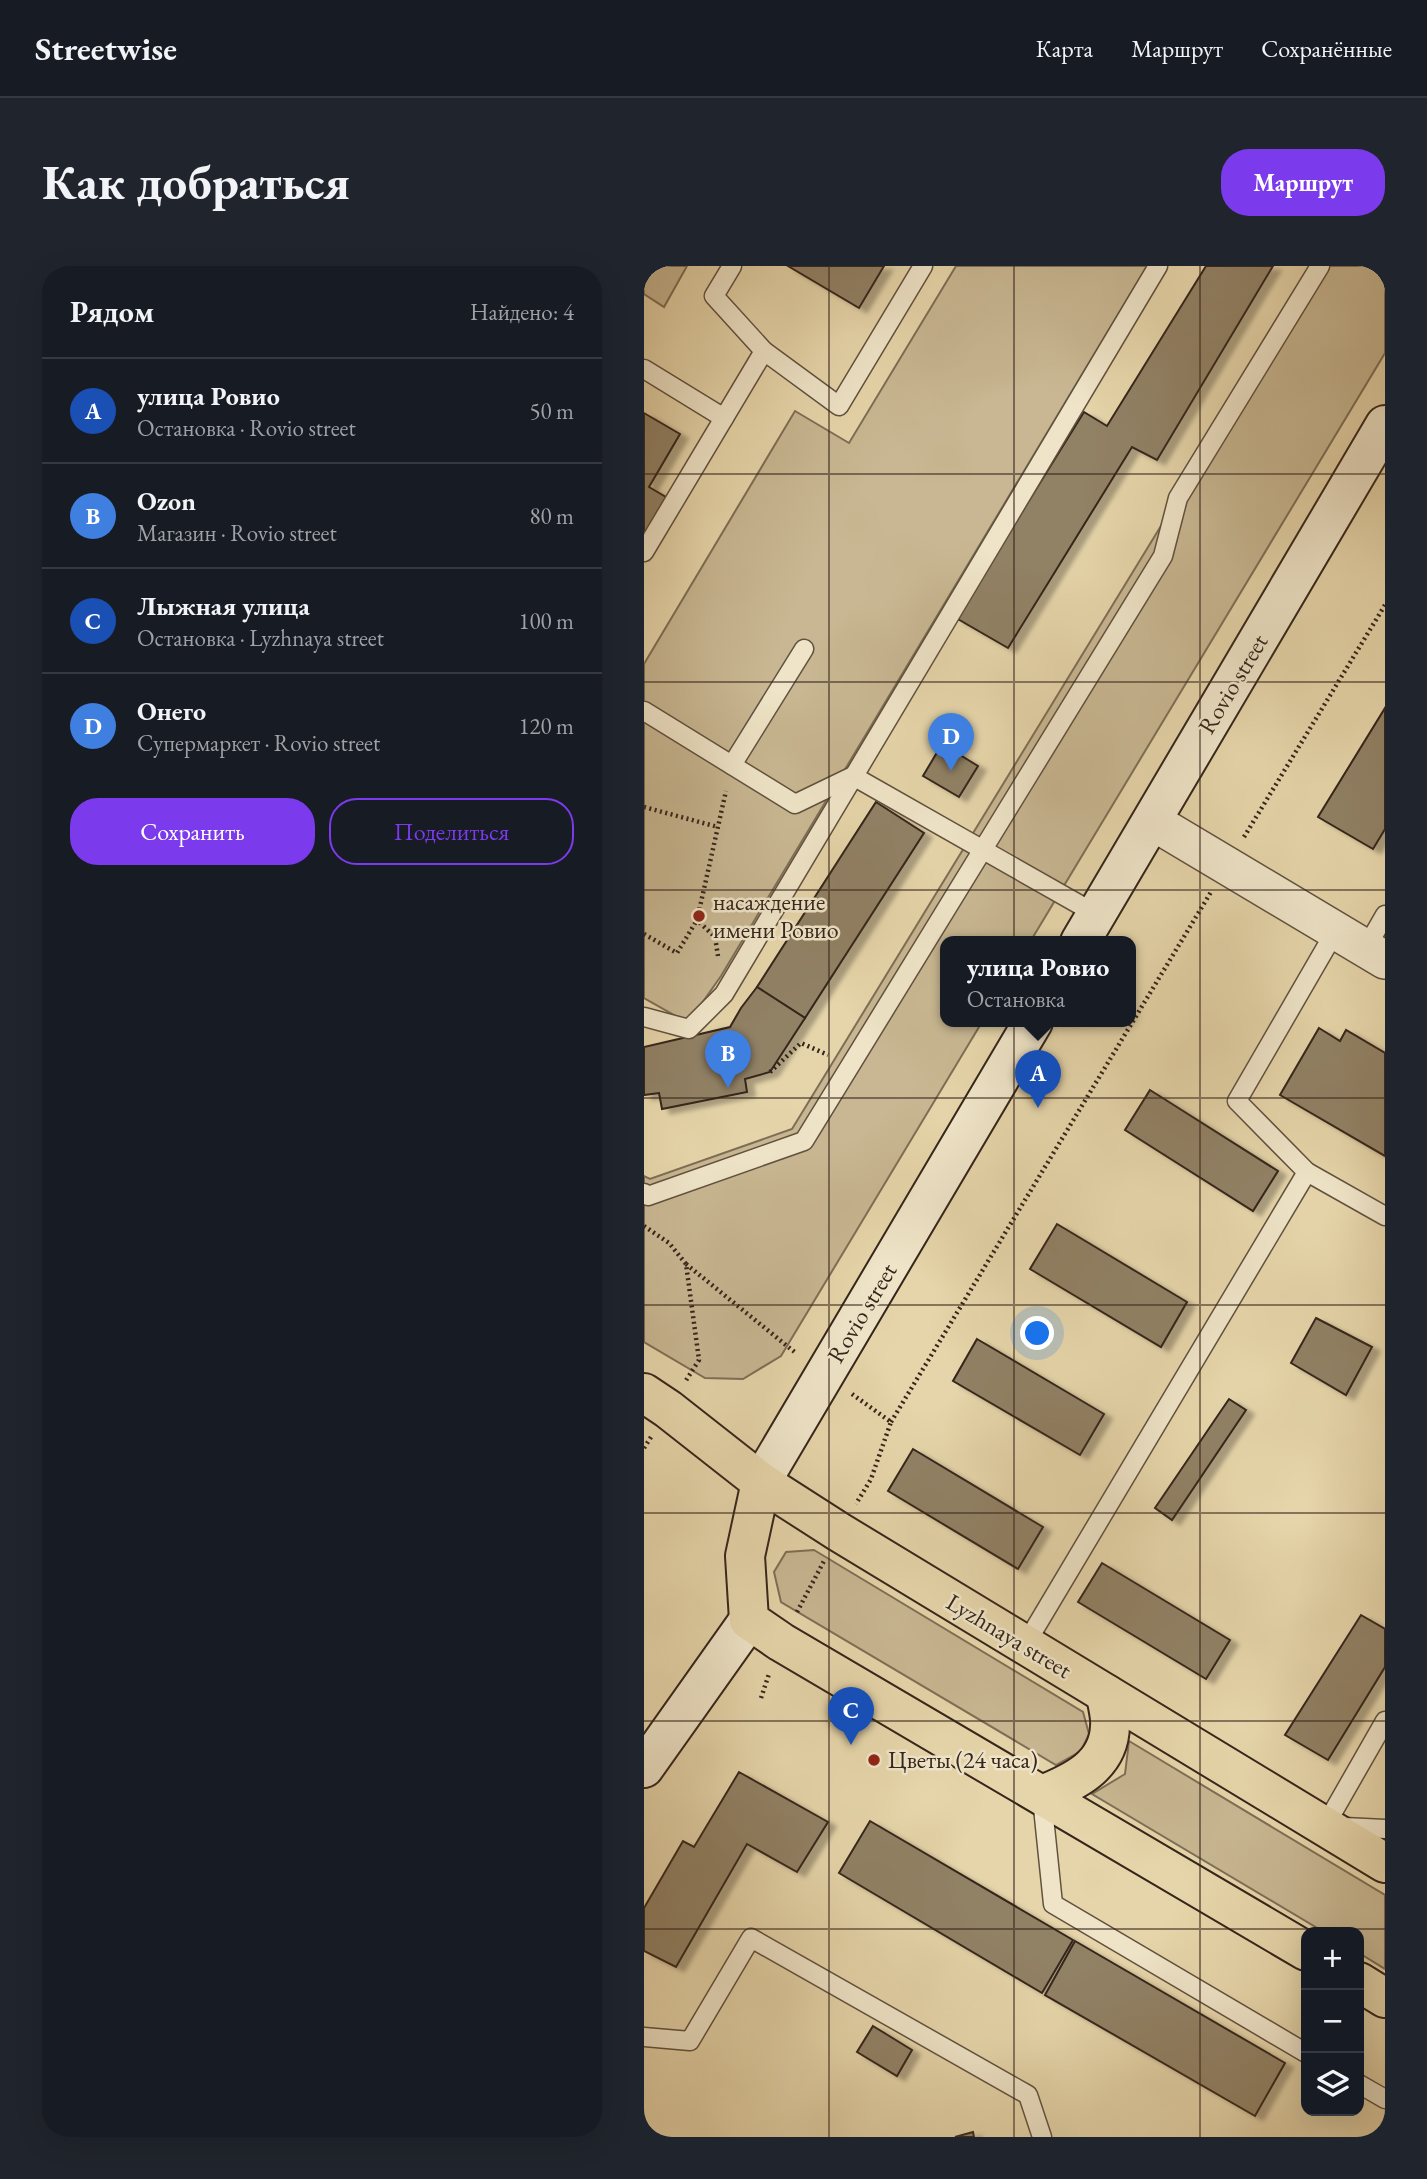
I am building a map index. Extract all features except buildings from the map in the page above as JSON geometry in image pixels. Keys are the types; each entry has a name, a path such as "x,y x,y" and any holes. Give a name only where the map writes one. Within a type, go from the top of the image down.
{"main road":[{"name":"Rovio street","path":"1088,928 1385,425"},
{"name":"Rovio street","path":"749,1620 745,1556 761,1482 1030,1027"},
{"name":"Lyzhnaya street","path":"656,1401 761,1482 1385,1863"},
{"path":"644,1768 749,1620 781,1642 1301,1948"},
{"path":"1042,1795 1075,1782 1102,1757 1111,1727 1106,1694"},
{"path":"1364,1986 1385,1998"}],"street":[{"path":"1152,821 1362,946"}],"lane":[{"path":"732,266 714,296 764,351 839,406 923,266"},
{"path":"644,1017 689,1029 724,994 1158,266"},
{"path":"644,1194 648,1196 804,1141 1163,556 1178,498 1321,266"},
{"path":"644,552 764,351"},
{"path":"644,369 724,418"},
{"path":"732,765 803,649"},
{"path":"644,711 795,804 853,776"},
{"path":"853,776 983,849 1088,928"},
{"path":"1385,915 1237,1101 1307,1172 1385,1216"},
{"path":"1025,1645 1307,1172"},
{"path":"1385,1721 1325,1826 1385,1829"},
{"path":"1042,1795 1054,1903 1301,2050"},
{"path":"644,2037 690,2041 751,1938 1028,2095 1042,2137"},
{"path":"1364,2087 1385,2099"}],"path":[{"path":"1136,1016 1385,605"},
{"path":"644,934 677,953 697,920 732,765"},
{"path":"644,807 718,827"},
{"path":"697,920 716,937 724,994"},
{"path":"891,1422 1129,1027"},
{"path":"770,1072 801,1043 852,1064"},
{"path":"644,1226 669,1243 686,1264 699,1360 656,1401 644,1448"}],"shaded area":[{"path":"644,266 687,266 664,307 644,294"},
{"path":"956,266 1147,266 721,976 688,1023 644,998 644,664 795,411 849,443"},
{"path":"1320,266 1385,266 1385,353 1034,936 940,936 940,1027 979,1027 781,1356 743,1379 705,1378 644,1342 644,1176 650,1179 792,1129"},
{"path":"814,1550 1083,1712 1089,1734 1081,1751 1056,1765 781,1602 774,1572 786,1552"},
{"path":"1129,1741 1385,1895 1385,1969 1364,1956 1364,1927 1316,1927 1092,1794 1125,1774"}],"place":[{"name":"Онего","path":"951,771"},
{"name":"насаждение имени Ровио","path":"699,916"},
{"name":"Ozon","path":"728,1088"},
{"name":"улица Ровио","path":"1038,1108"},
{"name":"Лыжная улица","path":"851,1745"},
{"name":"Цветы (24 часа)","path":"874,1760"}]}
